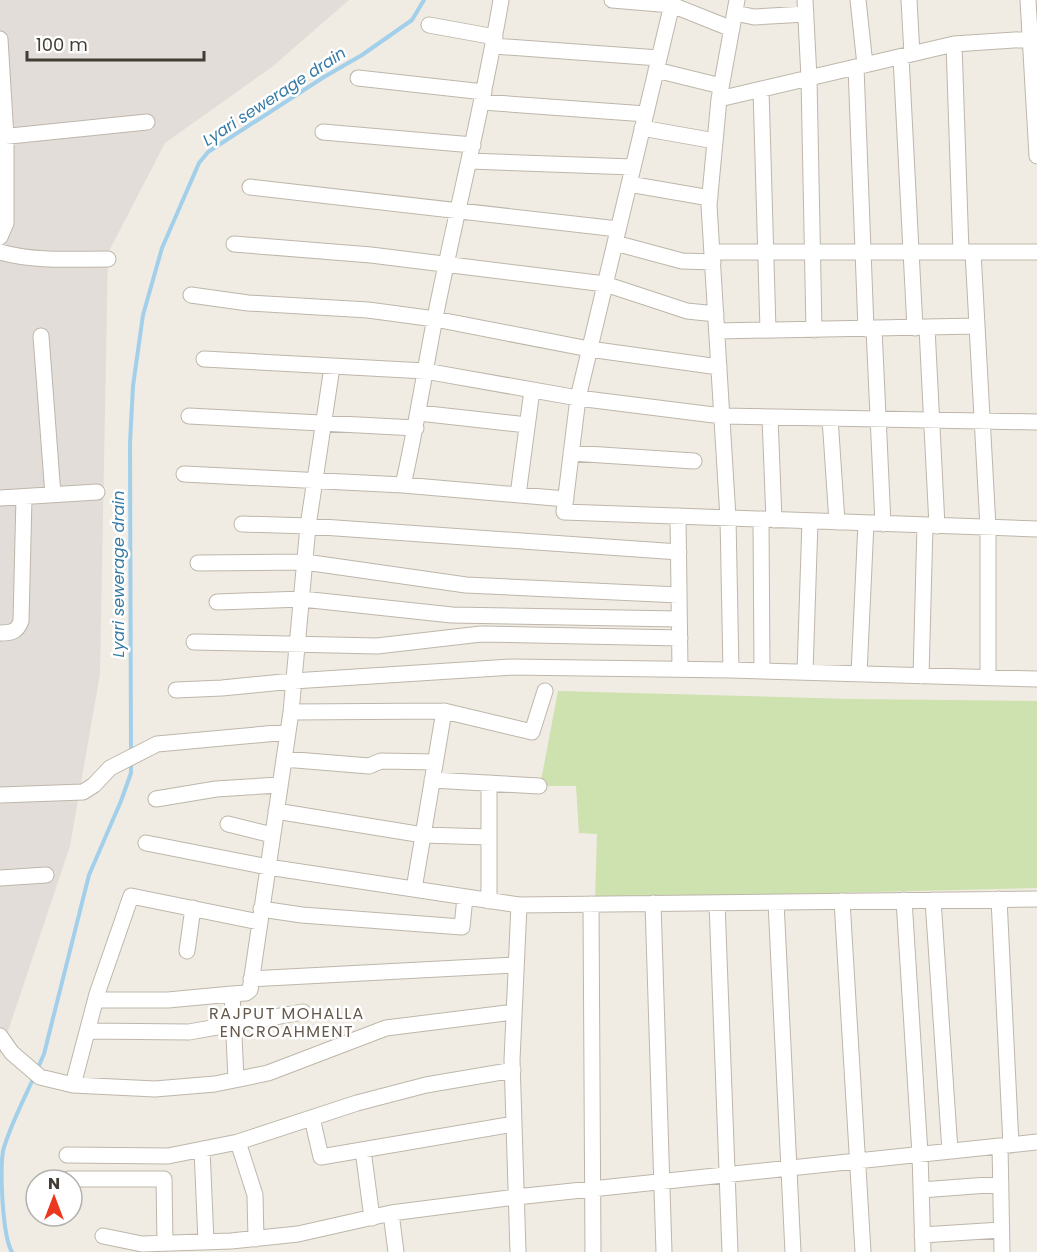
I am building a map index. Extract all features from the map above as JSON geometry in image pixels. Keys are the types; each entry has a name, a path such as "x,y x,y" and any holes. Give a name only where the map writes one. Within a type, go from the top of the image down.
{"street":[{"path":"403,485 501,0"},
{"path":"612,0 672,3 732,29"},
{"path":"858,0 863,252 878,419 883,524"},
{"path":"909,0 906,55 911,252 932,420 931,525 921,676"},
{"path":"1028,0 1037,156"},
{"path":"672,3 578,398 564,512 1037,529"},
{"path":"731,670 728,518 710,198 720,92 736,6 754,17 805,7 814,252 814,330"},
{"path":"429,25 494,42 658,64 720,92 761,89 954,44 1030,39"},
{"path":"0,39 6,223 0,237"},
{"path":"954,44 967,252 977,326 988,527 988,678"},
{"path":"358,78 644,121 715,141"},
{"path":"761,89 768,330"},
{"path":"3,137 147,122"},
{"path":"323,132 473,145"},
{"path":"470,160 633,166"},
{"path":"629,184 710,198"},
{"path":"250,187 457,211 616,236 682,261 766,252 1037,252"},
{"path":"234,244 447,263 605,284 687,312 716,314"},
{"path":"0,252 24,258 50,260 108,259"},
{"path":"191,295 248,303 368,310 435,319 590,349 719,367"},
{"path":"717,331 977,326"},
{"path":"41,336 53,495"},
{"path":"204,359 425,371 578,398 722,416 1037,422"},
{"path":"96,1000 168,1000 248,992 291,712 308,526 332,367"},
{"path":"518,495 532,390"},
{"path":"189,416 324,423 417,420 527,425"},
{"path":"762,671 770,417"},
{"path":"830,418 837,522"},
{"path":"571,453 694,460"},
{"path":"184,474 403,485 566,499"},
{"path":"0,498 97,492"},
{"path":"0,633 13,632 19,627 21,621 24,497"},
{"path":"678,516 680,669"},
{"path":"805,672 810,521"},
{"path":"859,674 866,523"},
{"path":"242,524 308,526 679,552"},
{"path":"198,563 305,562 466,585 679,595"},
{"path":"217,602 302,599 452,615 680,618"},
{"path":"194,642 378,646 481,634 680,638"},
{"path":"176,690 512,667 731,670 1037,679"},
{"path":"291,712 444,711 532,732 544,691"},
{"path":"414,889 444,711"},
{"path":"0,795 83,792 94,785 110,768 157,744 288,732"},
{"path":"284,759 369,766 381,760 435,762"},
{"path":"432,780 539,786"},
{"path":"489,783 489,901"},
{"path":"156,799 216,789 279,785"},
{"path":"276,811 423,835 489,837"},
{"path":"228,824 272,835"},
{"path":"146,843 268,867 519,905 1037,899"},
{"path":"0,878 46,875"},
{"path":"73,1085 96,1000 131,896 193,908 260,916 302,915 462,927 465,897"},
{"path":"999,899 1005,1146 1000,1185 1002,1252"},
{"path":"904,900 920,1154 923,1252"},
{"path":"933,900 950,1151"},
{"path":"842,901 863,1252"},
{"path":"776,902 793,1252"},
{"path":"653,903 664,1252"},
{"path":"717,903 730,1252"},
{"path":"591,904 593,1252"},
{"path":"518,1252 513,1070 519,905"},
{"path":"187,951 193,908"},
{"path":"251,979 516,965"},
{"path":"232,994 236,1079"},
{"path":"88,1031 189,1032 303,1012"},
{"path":"0,1036 12,1053 40,1077 73,1085 155,1089 215,1084 268,1073 386,1028 514,1012"},
{"path":"67,1155 168,1156 238,1142 357,1103 426,1085 513,1070"},
{"path":"312,1118 321,1157 514,1124"},
{"path":"238,1142 255,1195 256,1239"},
{"path":"103,1236 142,1248 165,1243 217,1245 298,1234 391,1213 516,1197 1037,1142"},
{"path":"202,1149 217,1245"},
{"path":"363,1150 372,1218"},
{"path":"84,1179 164,1179 165,1243"},
{"path":"921,1190 1000,1185"},
{"path":"391,1213 396,1252"},
{"path":"922,1235 1001,1230"}],"shaded area":[{"path":"0,0 349,0 272,67 165,143 108,253 100,674 70,846 0,1055"}],"green space":[{"path":"558,691 851,699 1037,701 1037,888 595,899 597,834 579,833 576,786 540,786"}],"waterway":[{"name":"Lyari sewerage drain","path":"131,752 130,443 133,386 143,315 162,248 199,163 208,152 362,55 412,20 424,0"},
{"name":"Lyari sewerage drain","path":"37,1070 44,1054 89,875 121,801 131,773 131,763"},
{"name":"Lyari sewerage drain","path":"12,1252 4,1218 3,1151 34,1077"}],"district":[{"name":"RAJPUT MOHALLA ENCROAHMENT","path":"287,1022"}]}
